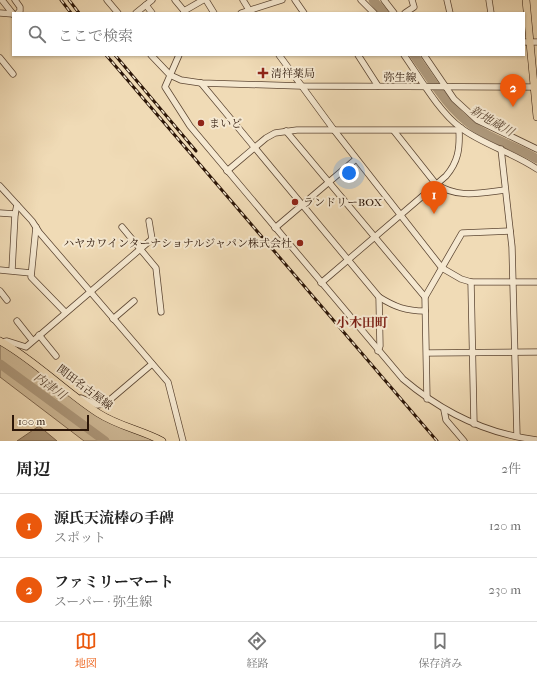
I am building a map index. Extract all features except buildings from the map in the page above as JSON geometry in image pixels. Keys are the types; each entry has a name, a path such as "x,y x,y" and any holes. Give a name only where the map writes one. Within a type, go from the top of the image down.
{"main road":[{"path":"526,0 537,117"},
{"name":"関田名古屋線","path":"1,341 35,363 73,394 108,419 162,441"}],"street":[{"path":"0,7 1,0"},
{"path":"1,0 12,13"},
{"path":"15,0 20,7 19,12"},
{"path":"107,0 117,12"},
{"path":"137,12 152,0"},
{"path":"175,0 185,12 204,0 213,12"},
{"path":"243,0 250,12 282,0"},
{"path":"295,0 303,12"},
{"path":"361,0 373,12"},
{"path":"384,0 393,12"},
{"path":"406,12 414,7 412,0"},
{"path":"448,0 450,12"},
{"path":"489,0 491,12"},
{"path":"146,5 151,12"},
{"path":"0,13 12,14"},
{"path":"152,56 170,75"},
{"path":"179,56 165,87 190,126 226,171 378,351 403,378 427,399 444,410 474,424 509,435 536,440"},
{"path":"280,56 300,86 442,268 461,279 471,282 537,282"},
{"path":"359,56 378,86"},
{"path":"405,56 460,129 525,161 537,169"},
{"path":"425,56 454,99 477,120 537,149"},
{"path":"0,58 14,74"},
{"name":"弥生線","path":"170,75 181,80 201,83 300,86 535,87"},
{"path":"201,83 379,297 393,306 408,311 425,311"},
{"path":"226,171 255,147 276,133 286,131 460,129"},
{"path":"321,283 446,176 456,162 460,144 460,129"},
{"path":"394,130 436,184 453,192 468,195 505,190"},
{"path":"286,131 374,238 425,297"},
{"path":"501,149 510,231 513,282 516,436"},
{"path":"275,228 356,159"},
{"path":"0,186 36,226 113,319 168,382 182,440"},
{"path":"12,270 15,214 17,206"},
{"path":"0,214 15,214"},
{"path":"1,341 7,341 26,347 32,340 152,239 149,221"},
{"path":"36,226 31,277 65,312"},
{"path":"122,227 156,268 161,312"},
{"path":"427,399 425,297 462,233 510,231"},
{"path":"0,270 31,273"},
{"path":"471,282 474,424"},
{"path":"0,291 7,300"},
{"path":"378,351 380,346 379,297"},
{"path":"113,319 134,301"},
{"path":"17,321 32,340"},
{"path":"39,335 56,356"},
{"path":"426,352 537,352"},
{"path":"73,394 97,406 105,404 152,364"},
{"path":"444,410 446,420 464,441"}],"shaded area":[{"path":"0,343 21,355 83,405 159,441 84,441 0,377"},
{"path":"39,426 57,441 17,441"}],"waterway":[{"name":"新地蔵川","path":"373,0 383,12"},
{"name":"新地蔵川","path":"415,56 448,103 465,120 482,132 537,159"},
{"name":"内津川","path":"0,364 105,441"}],"railway":[{"path":"61,0 70,12"},
{"path":"69,0 78,12"},
{"path":"107,56 437,441"},
{"path":"116,56 196,151"}],"place":[{"name":"清祥薬局","path":"263,73"},
{"name":"ファミリーマート","path":"513,107"},
{"name":"まいど","path":"201,123"},
{"name":"ランドリーBOX","path":"295,202"},
{"name":"源氏天流棒の手碑","path":"434,214"},
{"name":"ハヤカワインターナショナルジャパン株式会社","path":"300,243"}],"district":[{"name":"小木田町","path":"362,322"}]}
